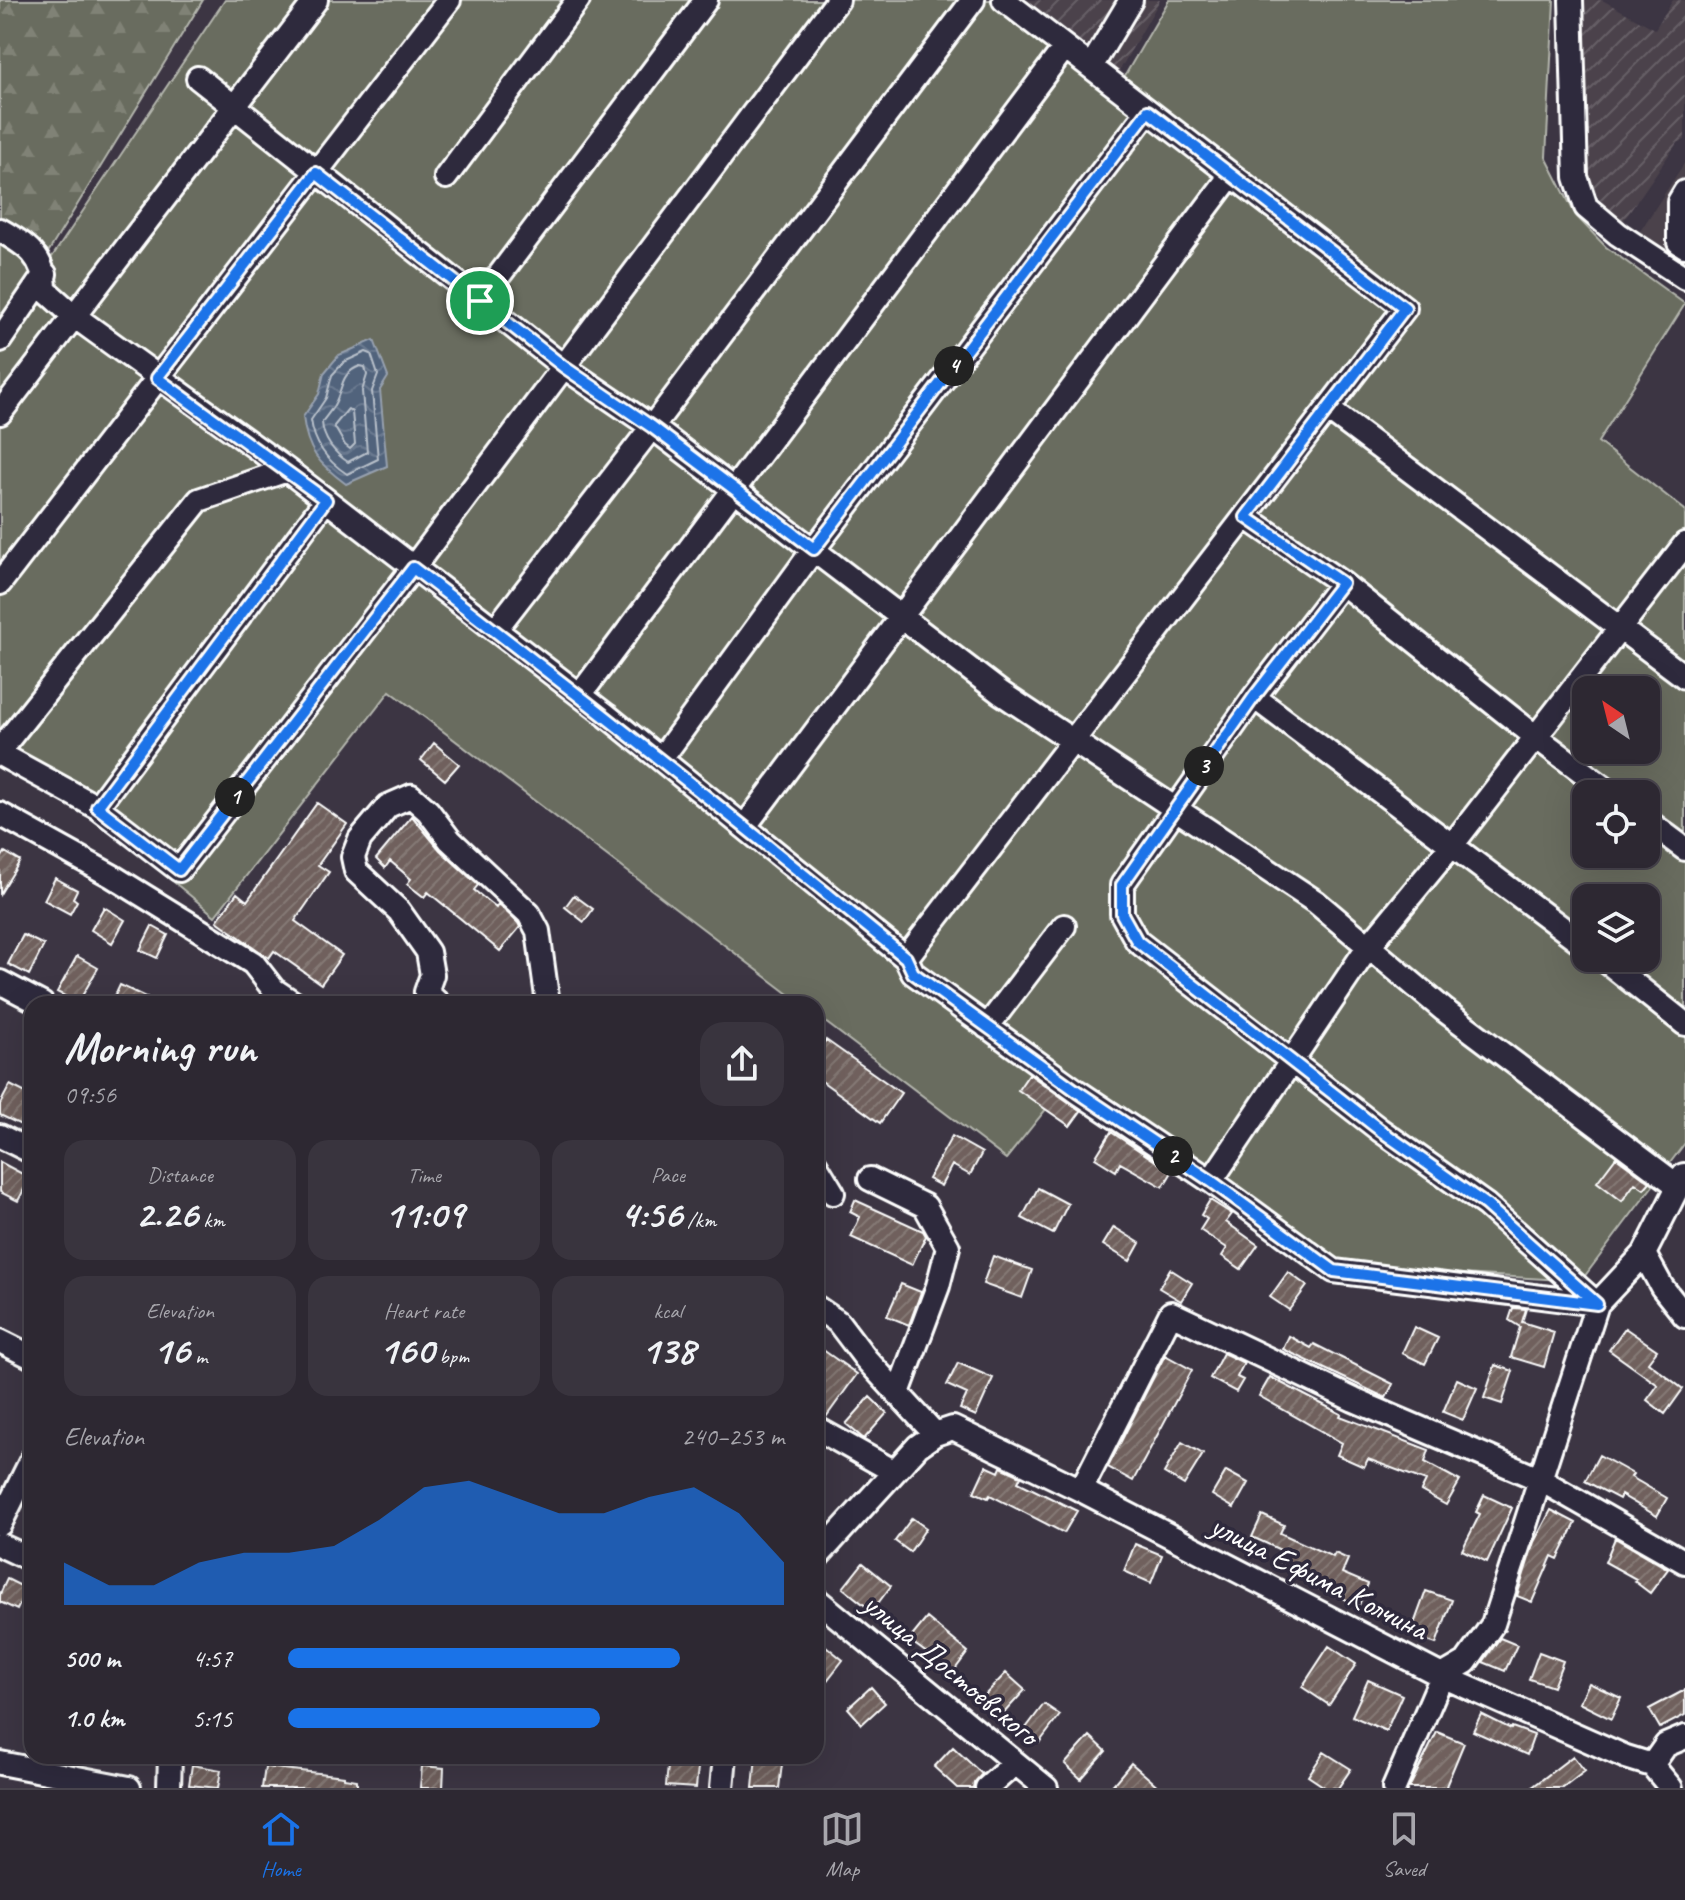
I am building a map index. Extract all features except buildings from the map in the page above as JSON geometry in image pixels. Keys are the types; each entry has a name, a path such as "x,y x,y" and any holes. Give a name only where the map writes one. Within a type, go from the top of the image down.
{"street":[{"path":"0,413 316,0"},
{"path":"0,583 449,0"},
{"path":"446,177 578,0"},
{"path":"480,301 706,0"},
{"path":"287,470 199,500 0,752 97,807 179,870 413,568 838,0"},
{"path":"495,630 973,0"},
{"path":"906,958 1405,308 1004,0"},
{"path":"1091,67 1131,0"},
{"path":"1571,0 1576,177 1586,207 1618,234 1685,278"},
{"path":"580,695 1065,47"},
{"path":"198,78 564,367 652,427 1001,693 1316,902 1444,1010 1682,1180 1644,1254 1597,1304 1493,1624 1466,1662 1442,1676 1394,1788"},
{"path":"661,759 814,549 1148,111"},
{"path":"745,826 1231,175"},
{"path":"1685,192 1679,202 1679,242 1685,246"},
{"path":"0,230 30,248 45,274 45,290 74,316 287,470 580,695 906,958 913,973 1334,1271 1597,1304"},
{"path":"0,340 45,274"},
{"path":"1329,410 1685,677"},
{"path":"97,807 326,500"},
{"path":"1246,517 1342,583 1593,780"},
{"path":"1211,1181 1368,947 1453,844 1685,544"},
{"path":"1342,583 1254,697 1122,885 1122,914 1137,941 1380,1130 1486,1205 1597,1304"},
{"path":"1254,697 1572,935"},
{"path":"430,996 426,992 432,975 428,952 399,911 356,871 353,857 360,839 388,806 411,796 428,811 450,840 529,914 538,931 547,996"},
{"path":"0,814 112,876 253,963 270,996"},
{"path":"1660,830 1685,849"},
{"path":"987,1027 1064,926"},
{"path":"1620,972 1685,1024"},
{"path":"0,982 27,996"},
{"path":"0,1136 24,1148"},
{"path":"824,1178 833,1193"},
{"path":"870,1179 925,1206 948,1247 938,1286 898,1393"},
{"path":"1644,1254 1662,1287 1685,1316"},
{"path":"824,1312 838,1322 866,1359 935,1434 893,1471 824,1549"},
{"path":"1081,1490 1171,1313 1354,1400 1539,1479 1685,1562"},
{"path":"0,1341 24,1353"},
{"name":"улица Ефима Колчина","path":"935,1434 953,1428 1081,1490 1442,1676 1626,1757 1652,1765"},
{"path":"824,1432 893,1471"},
{"path":"0,1524 24,1475"},
{"path":"0,1545 24,1556"},
{"name":"улица Достоевского","path":"824,1606 1046,1788"},
{"path":"1671,1788 1652,1765 1666,1745 1685,1737"},
{"path":"0,1763 129,1788"},
{"path":"169,1788 170,1764"},
{"path":"722,1788 724,1764"},
{"path":"987,1788 1014,1764"}],"shaded area":[{"path":"1024,0 1160,0 1117,75"},
{"path":"1582,0 1602,0 1655,29 1673,0 1685,0 1685,140 1677,143 1622,223 1605,209 1589,178"},
{"path":"1685,162 1685,262 1639,233"}],"green space":[{"path":"0,0 203,0 49,251 0,221"},
{"path":"225,0 1014,0 1120,84 1169,0 1554,0 1546,157 1576,216 1606,247 1685,304 1598,442 1685,510 1685,1143 1581,1281 1322,1266 1071,1078 1006,1159 824,1021 824,996 791,996 390,691 215,916 89,812 0,766 0,226 52,257"}],"water":[{"path":"374,340 388,377 380,390 387,466 346,484 316,456 303,417 319,394 324,373 339,355"}],"route":[{"path":"1148,111 1405,308 1246,517 1342,583 1254,697 1122,885 1122,914 1137,941 1380,1130 1486,1205 1597,1304 1334,1271 913,973 906,958 745,826 413,568 179,870 97,807 326,500 157,378 316,173 480,301 564,367 652,427 814,549 1148,111"}]}
